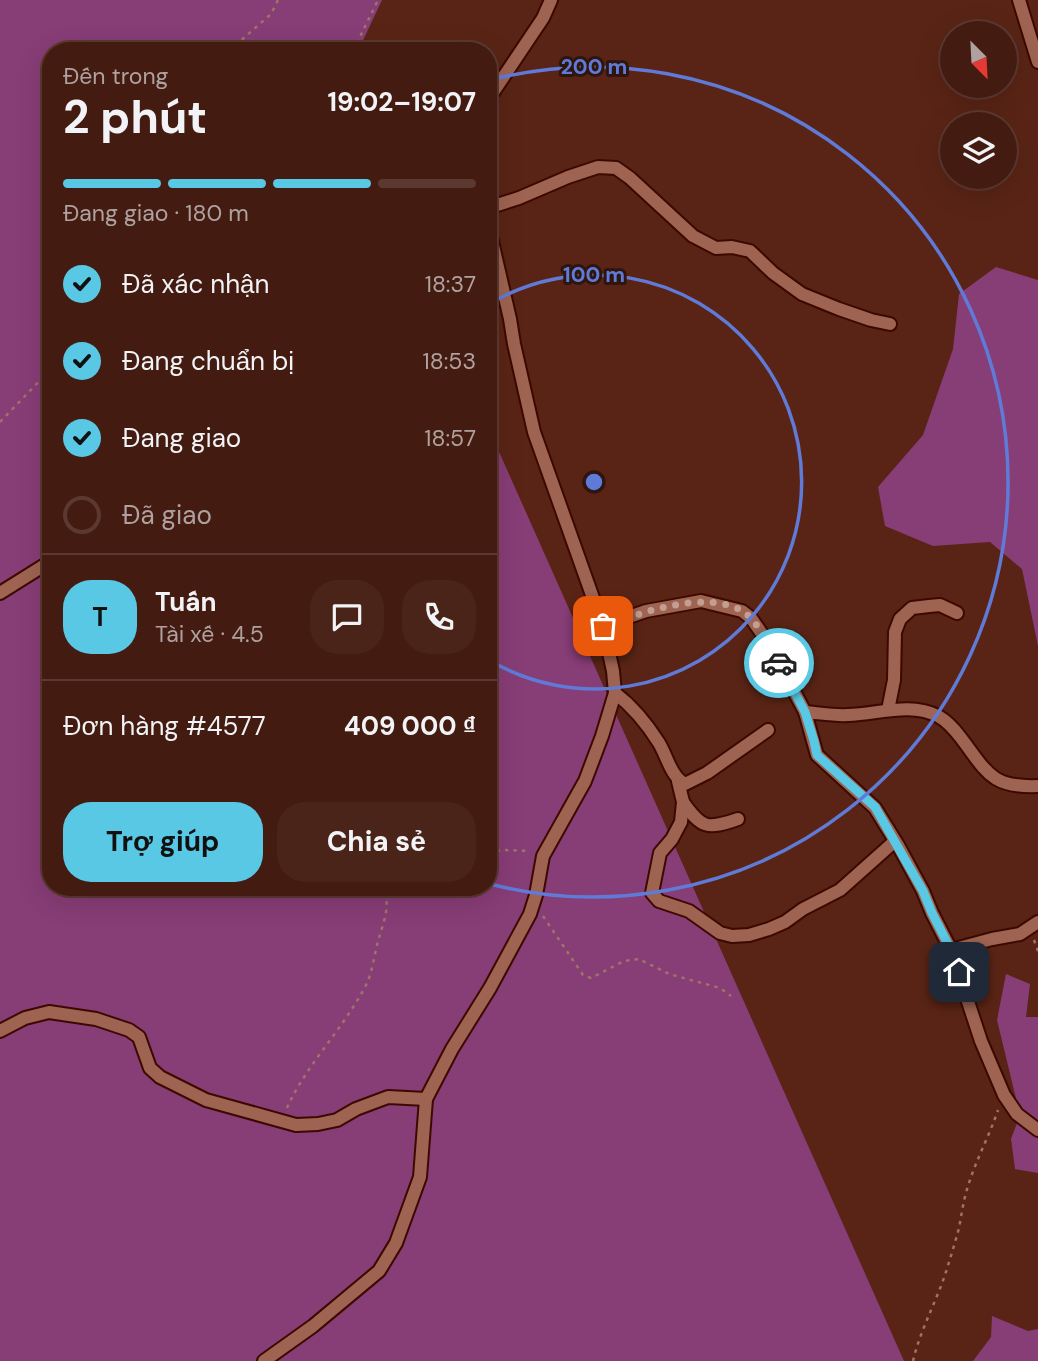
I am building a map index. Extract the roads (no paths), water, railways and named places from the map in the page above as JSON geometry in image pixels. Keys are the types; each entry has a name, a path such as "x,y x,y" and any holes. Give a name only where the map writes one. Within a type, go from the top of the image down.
{"street":[{"path":"497,87 543,18 551,0"},
{"path":"1019,0 1038,62"},
{"path":"497,205 598,167 616,169 630,178 693,236 716,248 732,247 750,251 773,273 802,294 890,324"},
{"path":"264,1361 313,1326 379,1271 396,1243 420,1177 426,1099 530,914 543,856 585,780 615,693 603,626 534,432 497,262"},
{"path":"0,593 42,567"},
{"path":"603,626 646,611 701,601 742,611 751,618 769,644 805,712 817,755 875,807 895,841 951,950 981,1041 1004,1095 1017,1114 1038,1130"},
{"path":"888,710 894,680 895,632 900,619 912,608 929,606 940,605 957,613"},
{"path":"615,693 624,700 661,746 678,781 683,802 681,822 660,853 652,893 659,901 689,911 720,933 732,936 749,935 785,922 803,909 840,890 895,841"},
{"path":"805,712 848,715 918,709 940,717 955,730 988,774 1004,783 1038,786"},
{"path":"678,781 685,784 700,777 768,730"},
{"path":"683,802 694,818 705,826 738,819"},
{"path":"951,950 1020,934 1038,922"},
{"path":"0,1031 24,1018 49,1012 96,1020 129,1030 139,1037 150,1069 160,1077 206,1100 296,1125 337,1121 356,1109 388,1097 426,1099"}]}
